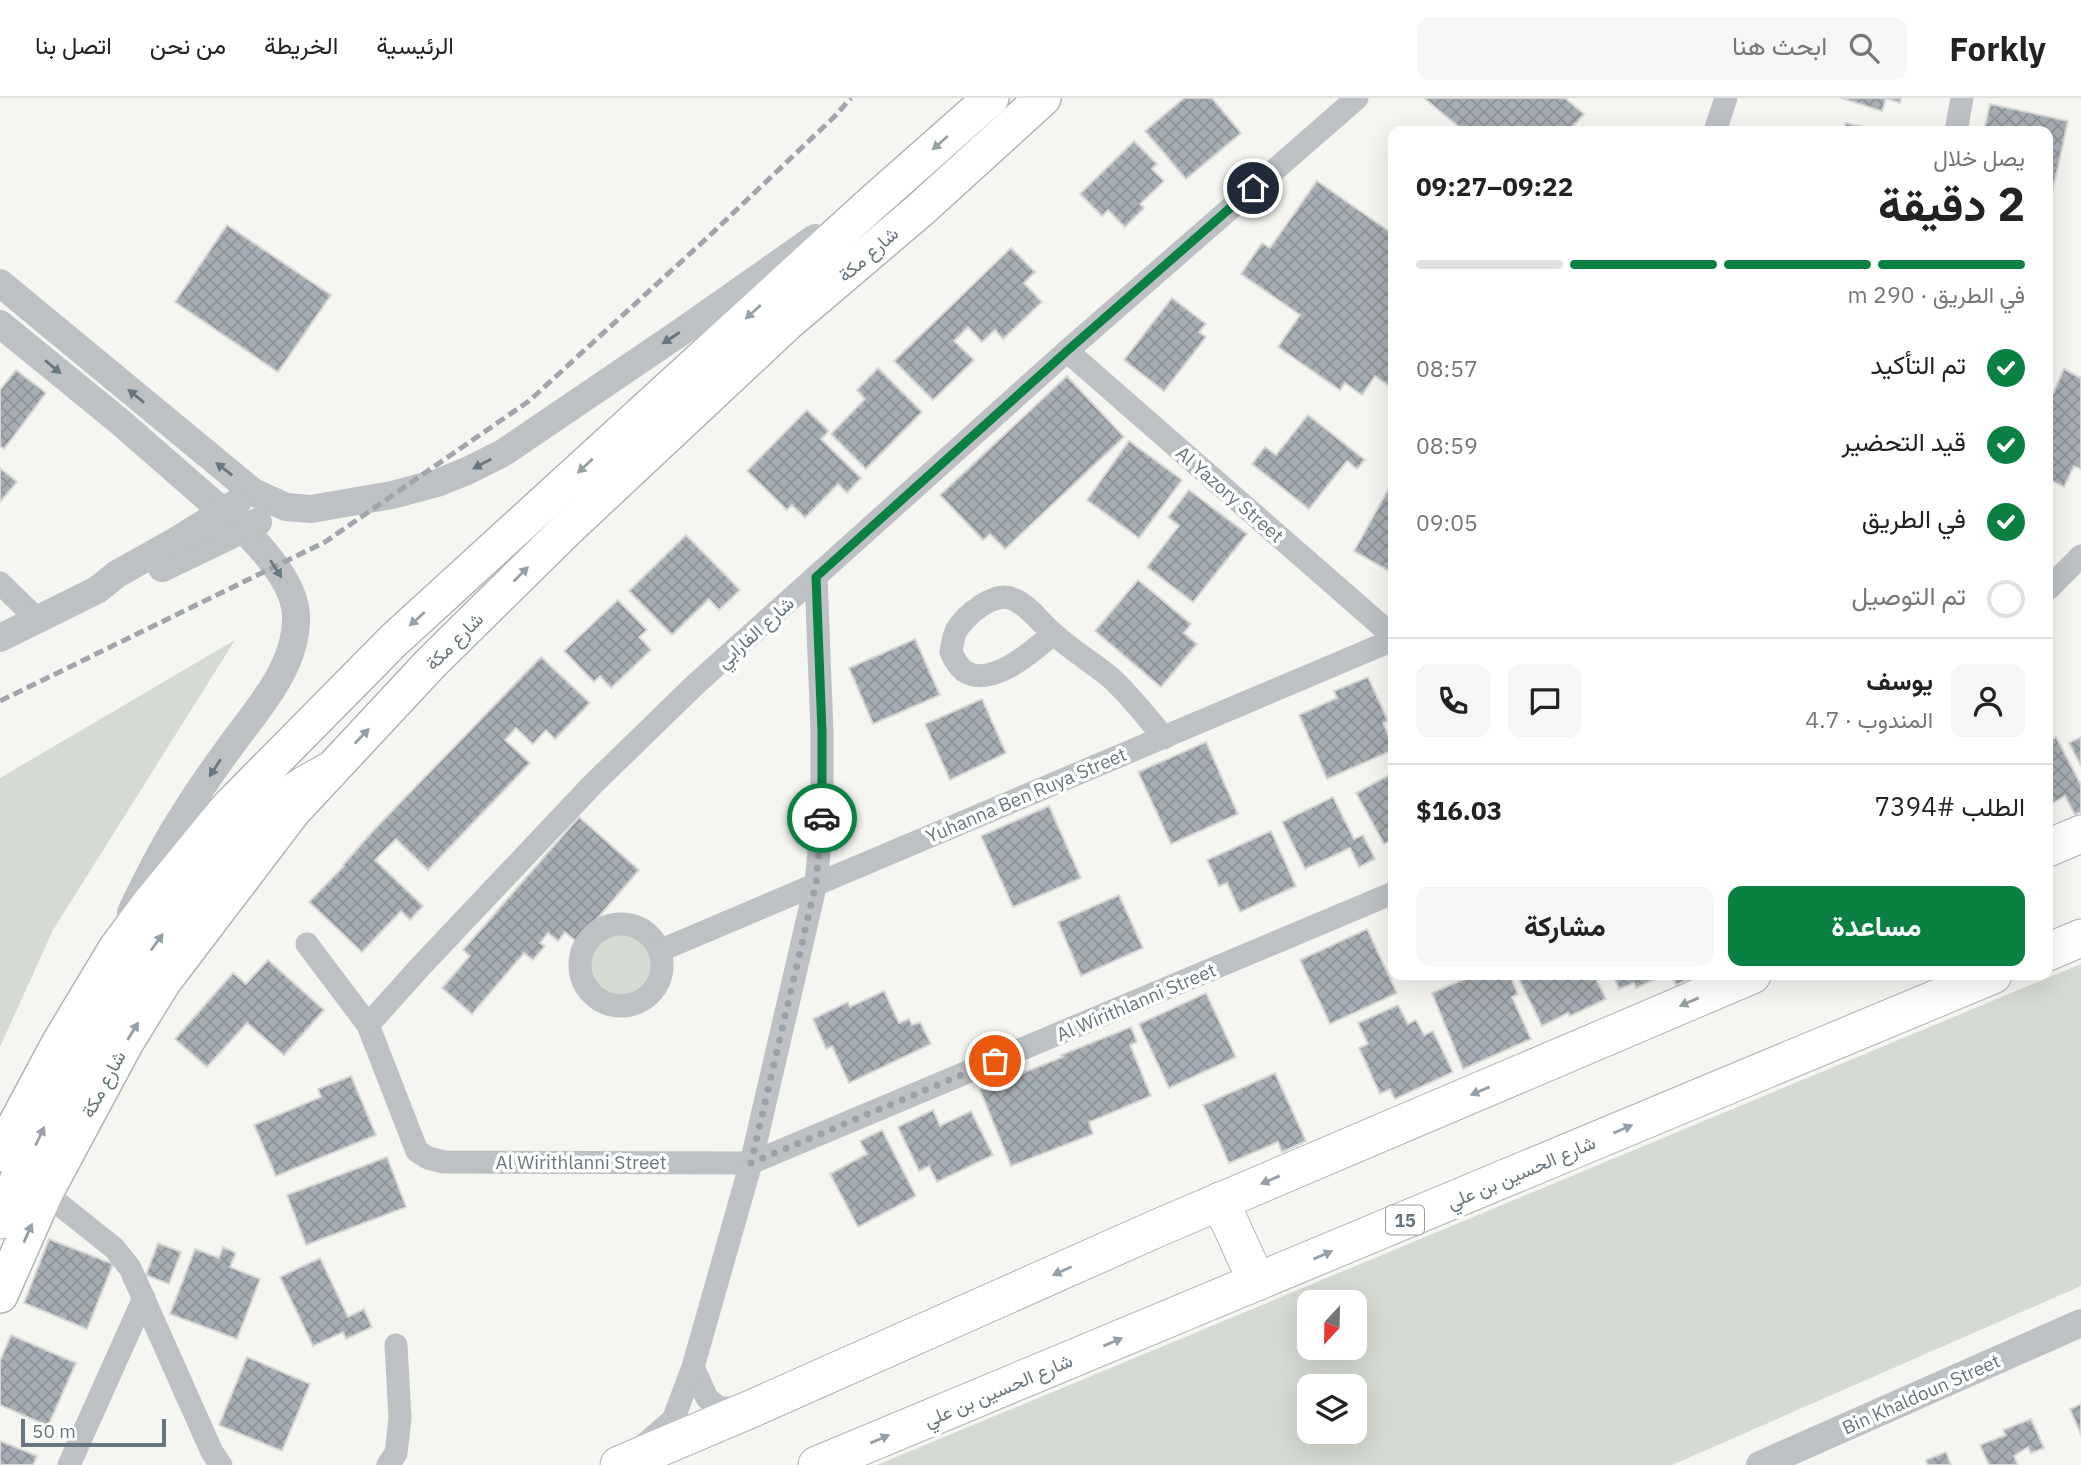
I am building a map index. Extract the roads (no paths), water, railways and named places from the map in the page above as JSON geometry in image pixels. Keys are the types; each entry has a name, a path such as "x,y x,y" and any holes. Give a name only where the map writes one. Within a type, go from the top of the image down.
{"highway":[{"path":"0,1220 78,1062 126,984 208,874 254,825 286,797 329,771"},
{"path":"2053,846 2081,834"},
{"path":"2053,950 2081,938"},
{"path":"621,1464 1731,980"},
{"name":"شارع الحسين بن علي","path":"817,1465 1981,980"},
{"path":"1220,1201 1257,1282"}],"main road":[{"name":"شارع مكة","path":"0,1154 60,1042 116,949 226,810 394,640 990,98"},
{"name":"شارع مكة","path":"0,1295 45,1193 126,1042 163,982 293,811 431,663 566,530 798,314 921,209 1043,98"}],"street":[{"name":"شارع الفارابي","path":"368,1026 593,784 697,683 1067,351 1357,98"},
{"path":"1717,126 1726,98"},
{"path":"1957,126 1962,98"},
{"path":"0,283 253,492 286,507 311,509 366,501 437,483 503,453 802,246 870,205"},
{"path":"0,324 118,421 258,544 275,566 293,599 296,615 285,667 173,834 148,877 116,949"},
{"name":"Al Yazory Street","path":"1067,351 1388,634"},
{"path":"234,522 253,492"},
{"path":"0,638 97,590 117,574 234,522 286,507"},
{"path":"2053,584 2081,556"},
{"path":"621,1464 673,1420 693,1367 751,1163 816,883 822,821 822,732 816,577"},
{"path":"0,583 37,620"},
{"path":"1053,634 1111,677 1164,738"},
{"name":"Yuhanna Ben Ruya Street","path":"659,951 1164,738 1388,640"},
{"name":"Al Wirithlanni Street","path":"368,1026 417,1151 428,1158 444,1162 751,1163 1388,894"},
{"path":"307,944 368,1026"},
{"path":"45,1193 114,1248 130,1268 212,1452 221,1465"},
{"path":"69,1465 144,1298"},
{"name":"Bin Khaldoun Street","path":"1760,1465 2081,1323"},
{"path":"388,1465 396,1453 400,1419 396,1345"},
{"path":"693,1367 707,1398 719,1408 751,1409"}],"railway":[{"path":"0,701 325,542 529,401 707,238 851,98"}]}
